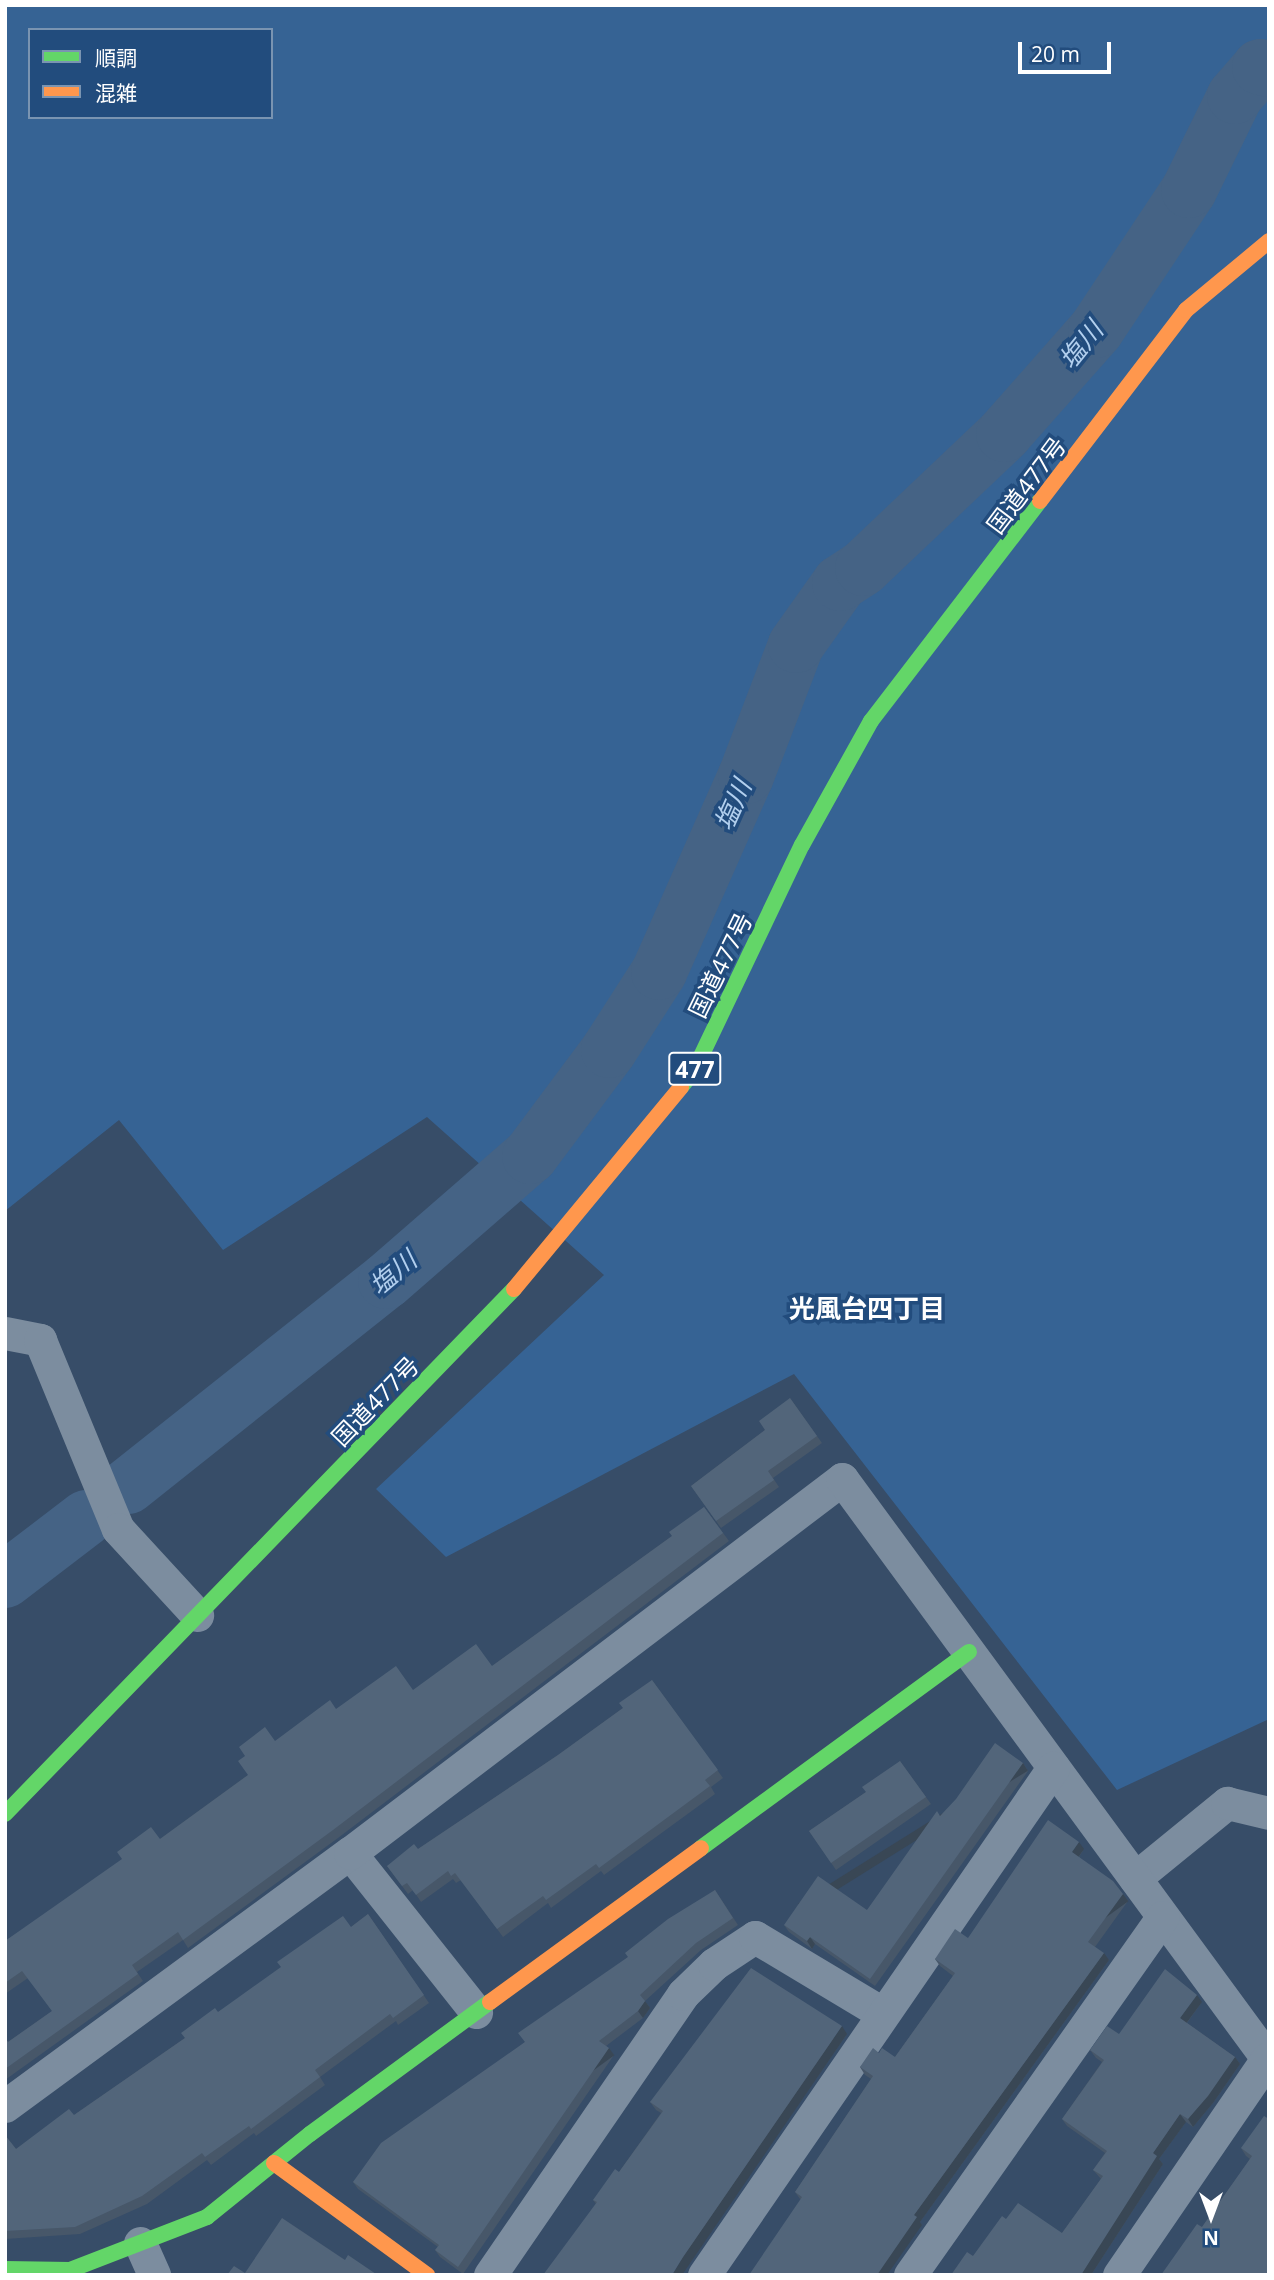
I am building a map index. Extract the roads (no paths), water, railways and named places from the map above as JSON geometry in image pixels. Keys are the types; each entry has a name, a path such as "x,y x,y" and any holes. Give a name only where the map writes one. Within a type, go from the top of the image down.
{"main road":[{"name":"国道477号","path":"5,1814 498,1308 694,1071 802,845 871,721 1186,310 1269,241"},
{"path":"5,2269 70,2270 207,2217 274,2163 476,2012 969,1652"},
{"path":"274,2163 427,2275"}],"street":[{"path":"5,1333 40,1340 118,1529 197,1615"},
{"path":"5,2106 351,1853 842,1479 1268,2060 1119,2275"},
{"path":"704,2275 1053,1768"},
{"path":"1135,1878 1227,1803 1269,1813"},
{"path":"351,1853 476,2012"},
{"path":"909,2275 1163,1917"},
{"path":"490,2275 683,1994 714,1964 755,1937 882,2013"},
{"path":"140,2243 154,2275"}],"waterway":[{"name":"塩川","path":"128,1486 386,1281 530,1156 609,1050 659,972 746,776 796,645 840,583 863,568 1004,434 1096,330 1189,190 1235,96 1260,67 1269,69"},
{"name":"塩川","path":"5,1580 86,1518"}],"district":[{"name":"光風台四丁目","path":"867,1309"}]}
